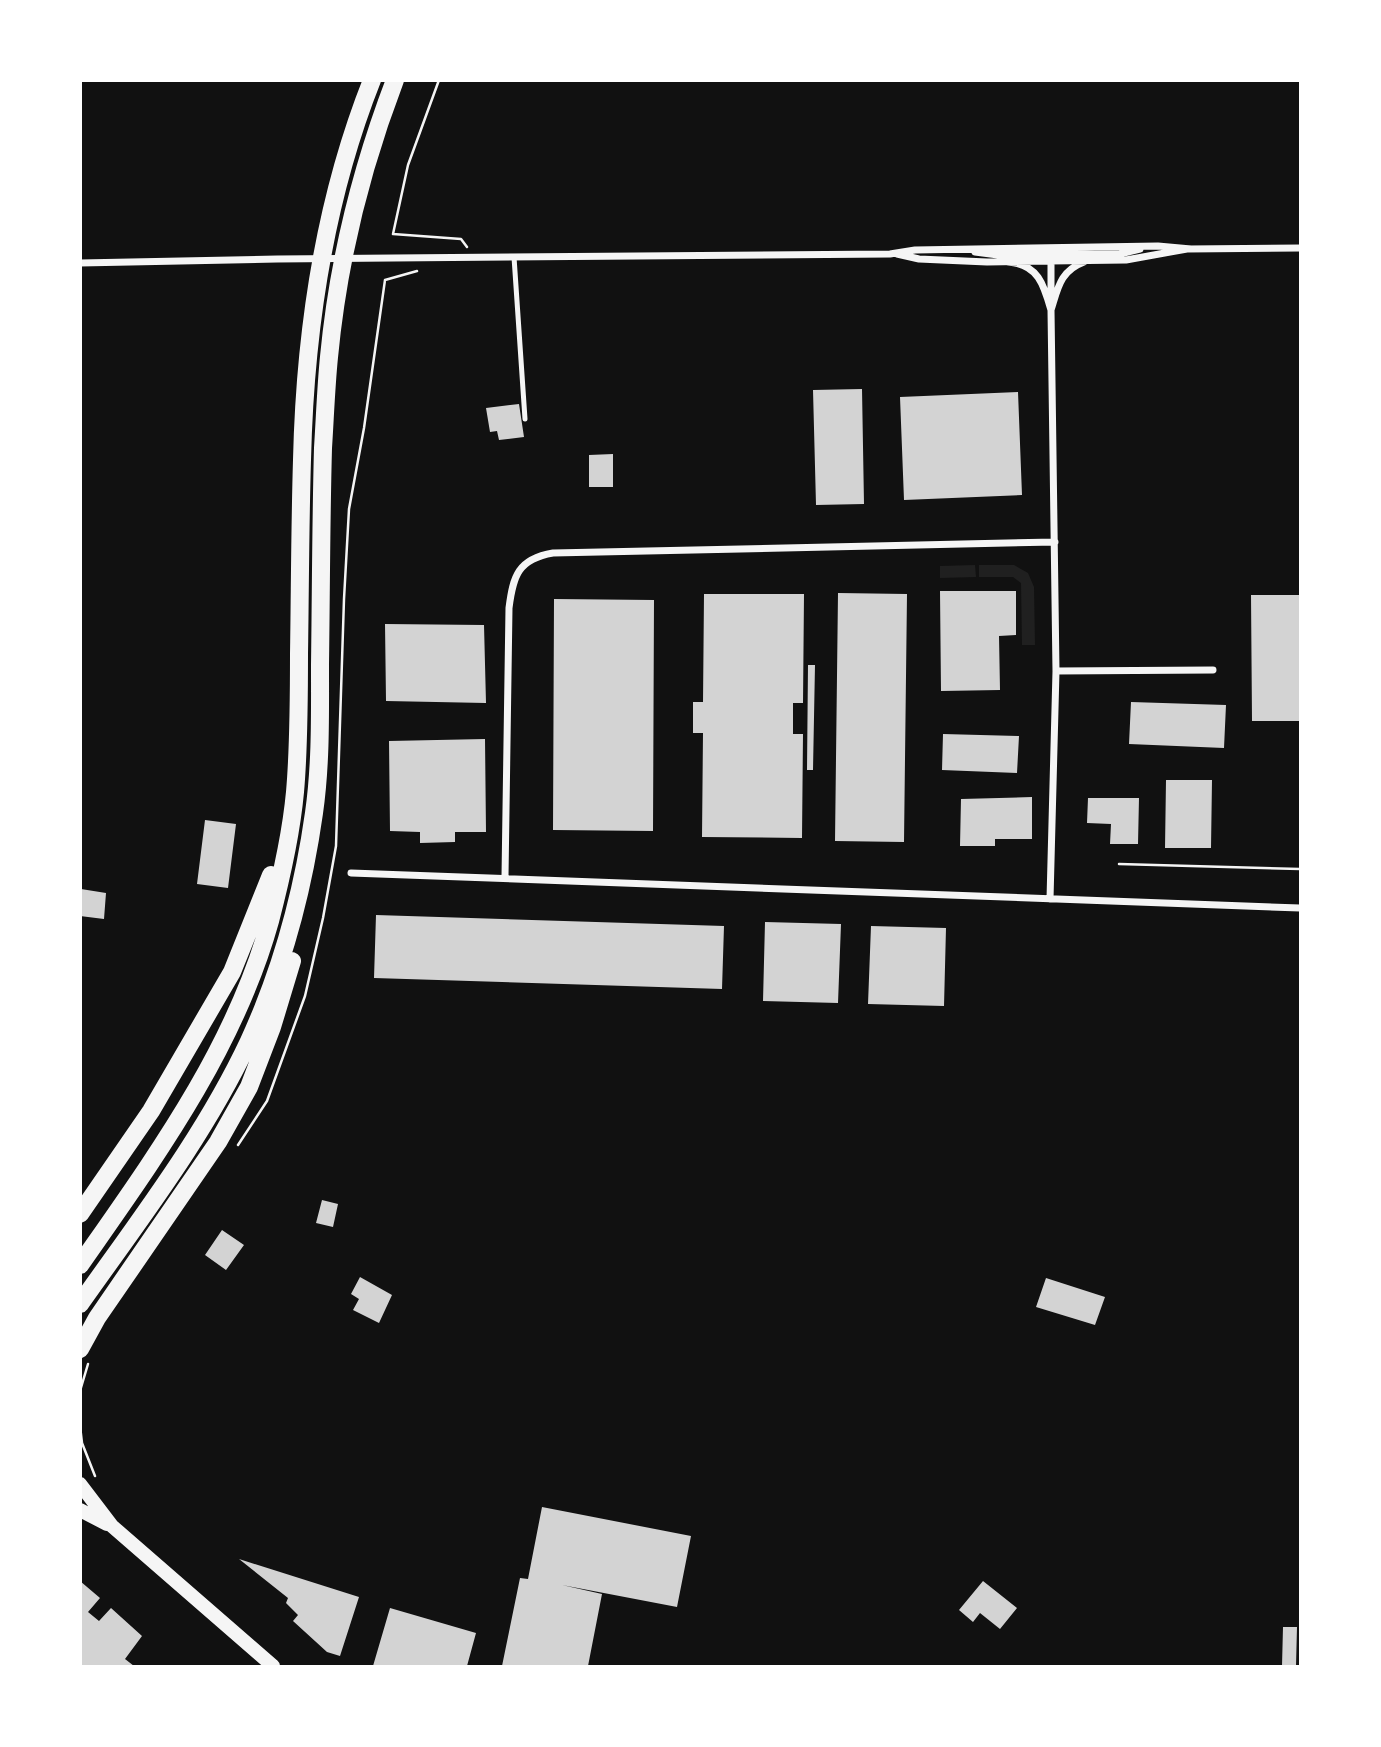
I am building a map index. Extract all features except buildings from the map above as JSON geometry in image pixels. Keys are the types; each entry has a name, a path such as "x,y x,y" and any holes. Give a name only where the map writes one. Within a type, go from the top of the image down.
{"highway":[{"path":"80,1265 179,1121 208,1071 242,1003 263,944 275,899 295,791 299,717 302,461 308,352 318,275 332,208 346,155 372,80"},
{"path":"80,1304 185,1152 227,1083 270,991 292,920 308,849 320,740 323,448 329,356 340,275 353,212 373,141 395,80"},
{"path":"80,1214 151,1111 232,972 269,882 295,791"},
{"path":"80,1349 96,1318 218,1142 249,1087 272,1027 301,932 316,848 316,795"}],"main road":[{"path":"80,1484 112,1526 273,1667"},
{"path":"80,1510 112,1526"}],"street":[{"path":"953,249 992,255 1120,254 1158,246"},
{"path":"80,263 890,254 915,250 1158,246 1191,249 1300,248"},
{"path":"890,254 919,259 1093,261 1126,260 1191,249"},
{"path":"1050,899 1056,671 1050,261 1059,254"},
{"path":"1051,310 1063,277 1077,265 1093,261"},
{"path":"1008,262 1024,266 1038,277 1044,285 1051,310"},
{"path":"505,877 509,608 512,585 517,573 531,559 553,553 1055,542"},
{"path":"1056,671 1213,670"},
{"path":"351,873 1300,908"}],"lane":[{"path":"514,257 525,419"}],"path":[{"path":"1119,864 1300,869"},
{"path":"80,1426 82,1443 95,1476"}],"shaded area":[{"path":"975,565 976,577 940,578 940,566"},
{"path":"979,565 1014,565 1028,573 1034,587 1035,645 1022,645 1021,583 1013,577 979,577"}]}
